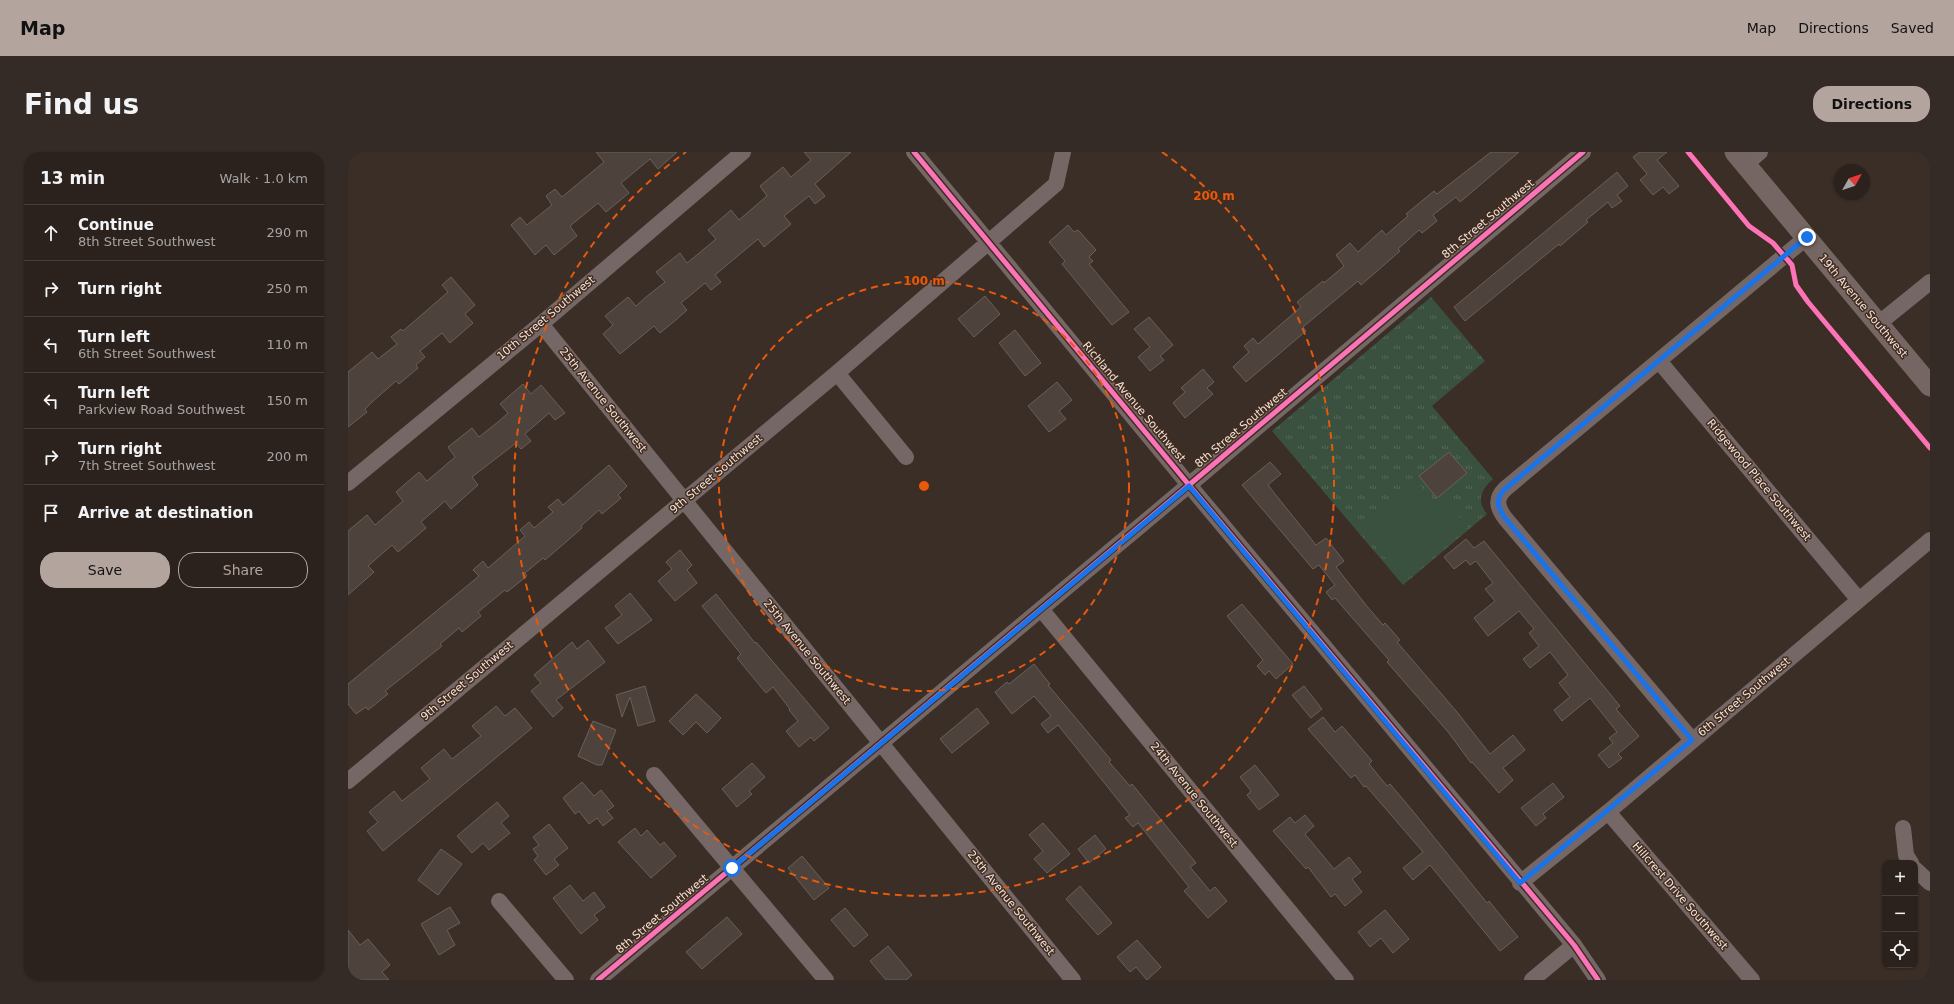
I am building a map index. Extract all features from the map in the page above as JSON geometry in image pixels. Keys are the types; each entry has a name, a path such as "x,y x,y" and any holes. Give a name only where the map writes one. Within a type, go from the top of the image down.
{"main road":[{"name":"19th Avenue Southwest","path":"1747,156 1807,237 1930,386"}],"street":[{"name":"10th Street Southwest","path":"348,483 541,324 743,152"},
{"name":"Richland Avenue Southwest","path":"914,152 1189,486 1520,883 1574,945 1598,980"},
{"name":"9th Street Southwest","path":"348,781 837,373 1056,184 1063,152"},
{"name":"8th Street Southwest","path":"598,980 1189,486 1583,152"},
{"path":"1692,740 1505,518 1497,503 1498,498 1505,489 1807,237"},
{"path":"1878,324 1930,282"},
{"name":"25th Avenue Southwest","path":"541,324 1073,980"},
{"name":"Ridgewood Place Southwest","path":"1659,361 1859,600"},
{"path":"837,373 906,457"},
{"name":"6th Street Southwest","path":"1520,883 1608,812 1930,540"},
{"name":"24th Avenue Southwest","path":"1041,609 1346,980"},
{"path":"654,775 826,980"},
{"name":"Hillcrest Drive Southwest","path":"1608,812 1752,980"},
{"path":"1903,828 1906,855 1909,860"},
{"path":"1918,872 1930,883"},
{"path":"499,901 566,980"},
{"path":"1532,980 1574,945"}],"green space":[{"path":"1431,297 1485,361 1432,406 1493,479 1485,487 1481,495 1482,504 1487,514 1403,585 1272,431"},
{"path":"1417,482 1437,504 1443,499 1468,527 1405,581 1361,529"}],"building":[{"path":"596,152 677,152 658,169 650,159 621,183 629,193 606,212 598,203 570,226 577,236 554,255 546,245 535,255 511,225 520,217 527,225 552,205 546,196 555,189 562,197 604,162"},
{"path":"804,152 851,152 815,184 825,196 815,204 809,196 784,216 791,224 764,247 758,239 715,275 721,282 711,290 705,283 681,303 687,310 677,319 660,333 654,326 620,354 603,334 613,325 605,316 628,297 636,306 665,282 656,272 680,253 687,263 716,239 708,230 731,210 739,220 767,196 760,186 783,167 791,177 811,160"},
{"path":"1491,152 1519,152 1460,202 1456,197 1433,215 1437,221 1422,233 1419,230 1398,249 1400,251 1361,285 1358,281 1303,327 1306,331 1246,382 1233,367 1249,352 1244,346 1253,338 1258,344 1301,307 1297,302 1323,281 1324,283 1344,266 1336,255 1350,243 1358,252 1382,230 1386,235 1408,216 1406,214 1434,191 1437,194"},
{"path":"1640,152 1667,152 1657,160 1679,186 1669,194 1663,187 1653,195 1640,180 1647,174 1633,157"},
{"path":"1617,172 1628,186 1617,195 1622,201 1612,208 1608,202 1586,220 1588,222 1560,246 1559,244 1465,321 1454,307"},
{"path":"1068,225 1074,232 1078,230 1096,250 1089,257 1093,261 1089,264 1129,312 1112,325 1062,264 1065,261 1049,242"},
{"path":"451,277 475,305 465,314 473,323 450,343 442,333 420,351 425,357 416,365 418,368 399,384 396,381 365,409 367,412 348,427 348,372 372,352 378,359 397,344 391,337 401,329 403,331 448,292 442,285"},
{"path":"985,296 1000,314 974,337 958,319"},
{"path":"1149,317 1173,345 1160,356 1164,360 1150,371 1138,357 1150,347 1134,329"},
{"path":"1015,330 1041,363 1025,376 999,343"},
{"path":"1203,369 1214,382 1207,388 1213,394 1185,418 1173,403 1185,392 1181,388"},
{"path":"1057,382 1072,400 1059,411 1066,419 1049,432 1028,406"},
{"path":"523,384 531,394 541,385 565,413 555,420 549,413 525,434 531,441 521,449 516,443 472,477 478,485 451,509 445,501 421,522 426,528 398,552 392,545 368,566 374,572 348,595 348,531 367,515 375,525 403,501 396,492 419,472 427,481 455,457 448,447 472,428 479,437 498,422 508,413 500,404"},
{"path":"1449,452 1467,473 1437,498 1419,476"},
{"path":"1270,462 1281,474 1268,485 1316,545 1326,538 1344,561 1336,567 1383,625 1385,623 1400,640 1397,642 1457,712 1490,754 1513,735 1525,750 1503,768 1513,780 1499,793 1472,762 1471,763 1449,733 1387,662 1389,660 1335,598 1332,600 1326,592 1335,585 1319,565 1313,569 1242,485"},
{"path":"609,465 627,486 618,495 621,498 602,514 599,510 581,526 582,528 545,560 543,558 525,573 527,576 507,592 505,590 478,612 481,616 462,632 459,628 440,644 442,646 385,691 388,694 368,710 366,707 356,714 348,704 348,684 479,576 473,570 483,561 488,568 525,536 520,530 529,522 534,528 553,512 548,507 558,499 563,505"},
{"path":"1466,539 1474,548 1484,541 1620,706 1616,709 1639,736 1618,754 1622,758 1609,768 1598,755 1613,743 1609,738 1617,732 1590,698 1562,721 1554,710 1570,697 1559,683 1568,675 1550,652 1530,668 1523,659 1539,646 1529,633 1534,629 1519,611 1488,636 1474,618 1495,601 1485,589 1493,583 1476,561 1470,565 1466,560 1454,569 1444,557"},
{"path":"680,550 692,565 687,570 697,583 675,601 658,581 672,569 666,562"},
{"path":"630,593 652,620 618,644 605,628 622,615 615,606"},
{"path":"716,594 755,643 756,642 829,728 814,741 811,737 799,747 786,731 798,721 789,710 790,709 773,687 766,693 737,658 741,654 702,606"},
{"path":"1242,604 1293,664 1276,679 1269,671 1265,675 1257,666 1263,660 1227,616"},
{"path":"588,640 605,662 556,700 563,708 553,717 531,691 541,683 534,675 572,642 577,649"},
{"path":"1034,664 1050,684 1048,685 1111,760 1109,762 1130,786 1132,784 1196,863 1190,867 1210,891 1215,887 1227,901 1208,918 1184,891 1189,887 1138,823 1133,827 1125,818 1130,815 1058,725 1048,733 1041,724 1051,716 1034,696 1012,714 995,692 1007,682 1009,684"},
{"path":"645,686 655,721 638,726 630,697 622,717 616,695"},
{"path":"1304,686 1322,709 1311,718 1292,695"},
{"path":"696,694 721,718 707,733 696,722 683,735 669,721"},
{"path":"496,706 505,716 515,708 532,728 383,851 367,831 378,822 369,812 394,791 402,801 430,779 421,768 444,749 452,759 481,736 472,726"},
{"path":"977,708 989,723 952,753 940,739"},
{"path":"1323,717 1335,732 1342,726 1372,761 1369,764 1387,786 1390,784 1487,903 1489,901 1518,937 1500,951 1430,865 1413,880 1403,868 1423,852 1366,786 1364,787 1355,775 1351,778 1308,729"},
{"path":"593,721 616,730 602,765 597,765 578,756"},
{"path":"752,763 765,777 749,791 752,794 737,807 722,789"},
{"path":"1255,765 1279,795 1259,810 1247,795 1251,791 1240,777"},
{"path":"582,782 594,796 601,790 614,806 607,811 613,818 603,826 597,818 589,824 579,811 575,814 563,798"},
{"path":"1553,783 1564,797 1543,814 1546,818 1536,826 1521,808"},
{"path":"497,802 509,816 501,823 510,833 489,850 483,843 472,853 457,836"},
{"path":"1305,815 1314,826 1305,834 1334,869 1349,857 1361,872 1352,879 1362,892 1345,906 1335,894 1331,897 1308,867 1306,869 1273,831 1290,817 1295,823"},
{"path":"1043,823 1070,854 1047,873 1034,859 1043,851 1029,835"},
{"path":"549,824 568,848 554,859 559,865 546,875 534,860 538,856 533,849 539,845 533,837"},
{"path":"635,828 641,836 647,830 660,845 664,842 676,856 651,878 618,842"},
{"path":"1095,835 1106,849 1089,863 1078,849"},
{"path":"441,849 462,864 438,895 418,880"},
{"path":"802,856 829,888 814,900 788,868"},
{"path":"570,885 583,901 594,892 605,907 594,915 598,920 581,934 553,898"},
{"path":"1080,886 1112,923 1098,935 1066,899"},
{"path":"450,907 460,923 447,930 455,945 439,955 421,924"},
{"path":"845,908 868,935 854,947 831,920"},
{"path":"1385,910 1409,939 1393,953 1381,938 1370,947 1358,932"},
{"path":"727,917 742,934 702,969 686,952"},
{"path":"348,930 360,945 368,939 390,965 382,972 389,980 354,980 348,973"},
{"path":"1137,940 1161,967 1147,980 1136,967 1130,972 1117,957"},
{"path":"888,946 912,975 906,980 886,980 870,961"}],"cycle path":[{"path":"914,152 1189,485 1574,945 1598,980"},
{"path":"598,980 1189,485 1583,152"},
{"path":"1688,152 1749,226 1773,243 1792,265 1796,285 1808,302 1930,448"}],"route":[{"path":"732,868 1189,486 1520,883 1608,812 1692,740 1505,518 1498,506 1498,498 1502,491 1807,237"}]}
